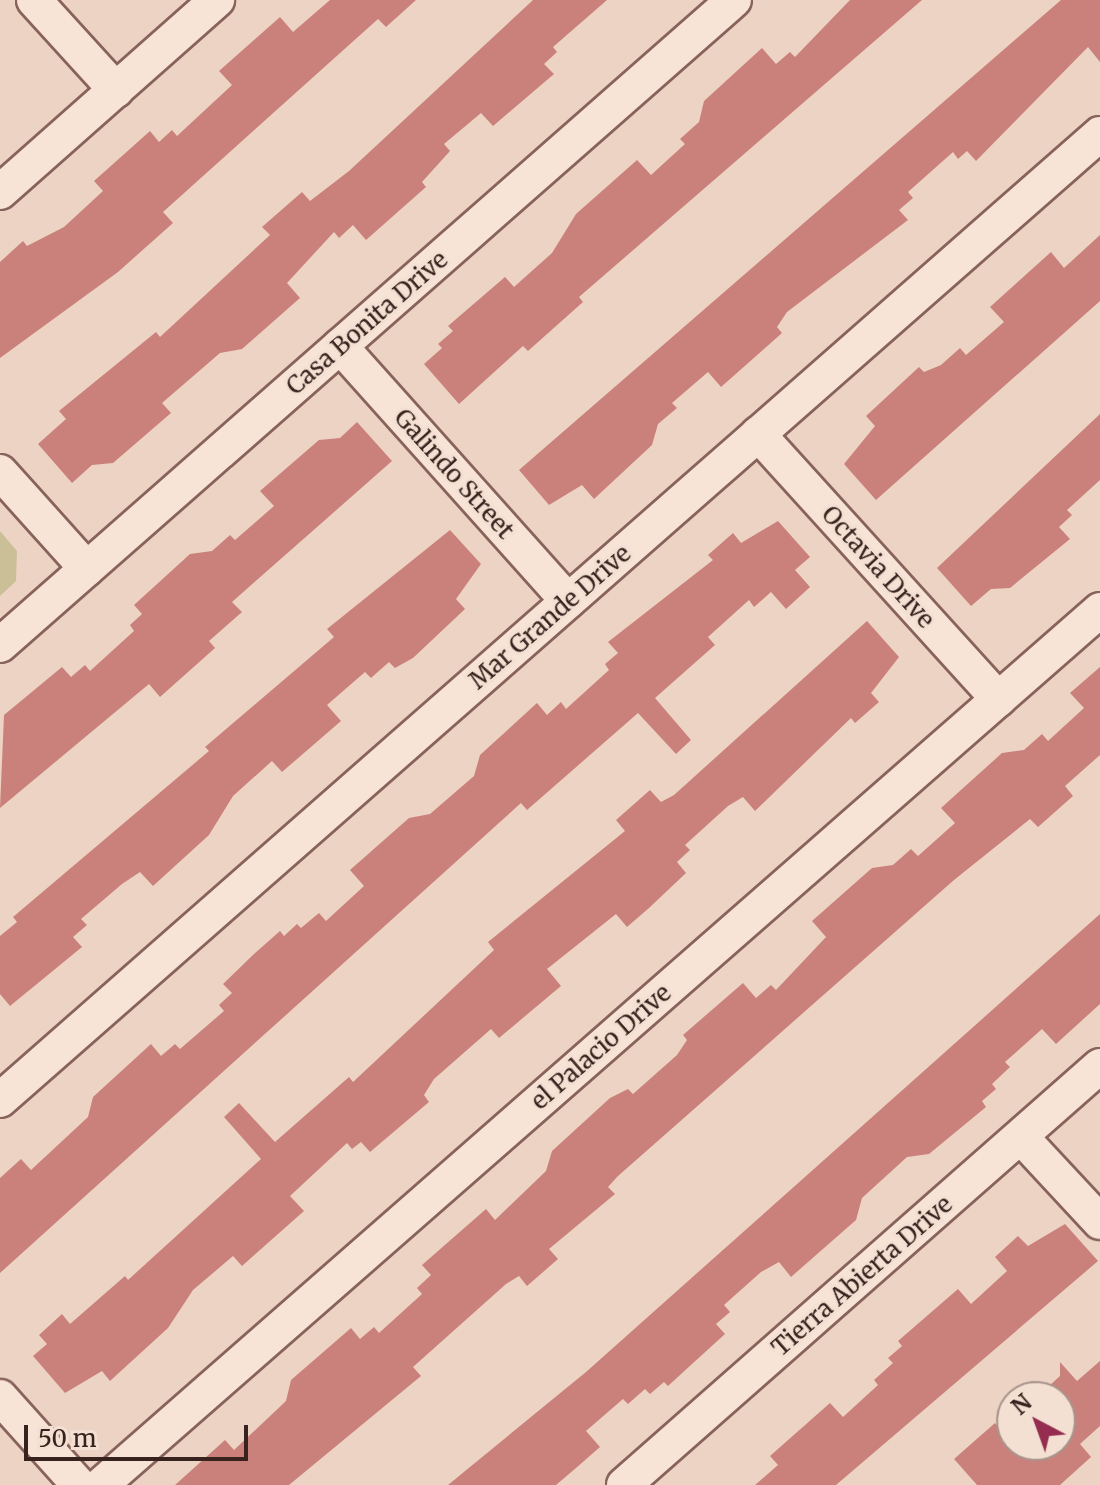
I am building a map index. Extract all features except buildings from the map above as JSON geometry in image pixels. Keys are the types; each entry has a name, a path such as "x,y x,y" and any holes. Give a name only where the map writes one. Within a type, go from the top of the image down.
{"street":[{"path":"34,0 116,90"},
{"path":"0,192 217,0"},
{"name":"Casa Bonita Drive","path":"0,645 734,0"},
{"name":"Mar Grande Drive","path":"0,1100 1100,134"},
{"name":"Galindo Street","path":"340,346 568,601"},
{"name":"Octavia Drive","path":"758,434 998,699"},
{"path":"0,472 87,569"},
{"name":"el Palacio Drive","path":"101,1485 1100,610"},
{"name":"Tierra Abierta Drive","path":"624,1485 1100,1066"},
{"path":"1021,1137 1100,1222"},
{"path":"0,1397 79,1485"}],"shaded area":[{"path":"0,531 17,551 16,581 0,596"}]}
